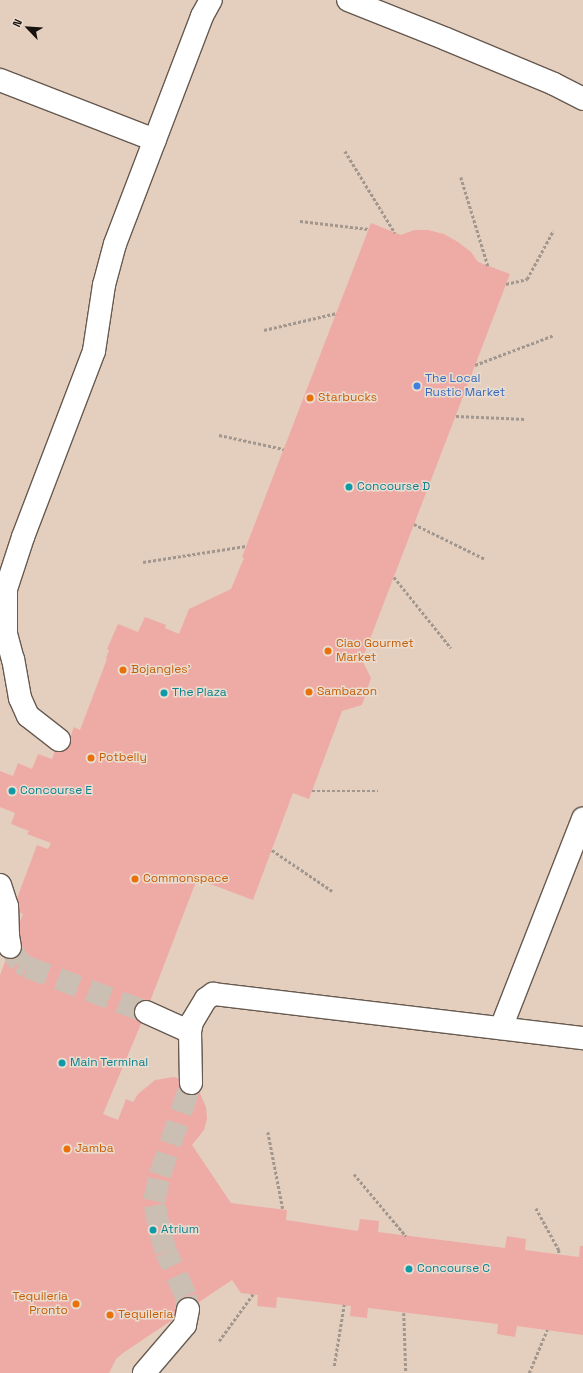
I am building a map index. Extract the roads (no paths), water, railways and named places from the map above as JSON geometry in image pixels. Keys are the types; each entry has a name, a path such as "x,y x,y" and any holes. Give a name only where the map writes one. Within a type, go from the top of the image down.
{"lane":[{"path":"59,740 28,716 20,698 13,660 3,629 6,589 10,573 94,351 104,285 109,264 202,16 211,0"},
{"path":"348,0 446,38 554,84 583,99"},
{"path":"0,80 155,140"},
{"path":"501,1028 583,819"},
{"path":"0,885 7,906 10,947"},
{"path":"191,1083 190,1032 196,1012 206,999 213,994 583,1038"},
{"path":"146,1012 190,1032"},
{"path":"144,1373 185,1325 188,1309"}],"tunnel":[{"path":"10,947 20,963 27,967 146,1012"},
{"path":"188,1309 186,1296 166,1252 154,1201 160,1175 191,1083"}],"place":[{"name":"The Local Rustic Market","path":"417,386"},
{"name":"Starbucks","path":"310,398"},
{"name":"Concourse D","path":"349,487"},
{"name":"Ciao Gourmet Market","path":"328,651"},
{"name":"Bojangles'","path":"123,670"},
{"name":"Sambazon","path":"309,692"},
{"name":"The Plaza","path":"164,693"},
{"name":"Potbelly","path":"91,758"},
{"name":"Concourse E","path":"12,791"},
{"name":"Commonspace","path":"135,879"},
{"name":"Main Terminal","path":"62,1063"},
{"name":"Jamba","path":"67,1149"},
{"name":"Atrium","path":"153,1230"},
{"name":"Concourse C","path":"409,1269"},
{"name":"Tequileria Pronto","path":"76,1304"},
{"name":"Tequileria","path":"110,1315"}]}
